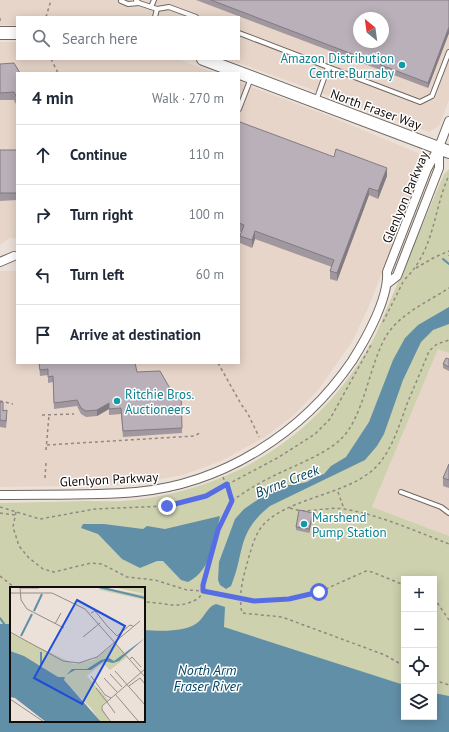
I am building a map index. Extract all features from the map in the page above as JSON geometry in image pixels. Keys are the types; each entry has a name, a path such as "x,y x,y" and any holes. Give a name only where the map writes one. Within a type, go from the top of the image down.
{"street":[{"path":"0,33 16,33"},
{"name":"North Fraser Way","path":"206,60 238,72"},
{"name":"North Fraser Way","path":"240,73 444,149"},
{"name":"Glenlyon Parkway","path":"0,495 137,492 189,482 206,476 248,456 297,422 323,397 343,373 366,336 388,283 387,272 427,169 444,149 449,121"},
{"path":"0,262 14,256"}],"lane":[{"path":"151,7 154,0"},
{"path":"121,1 128,4 140,2 157,9 169,7 193,16"},
{"path":"155,16 157,9"},
{"path":"240,33 420,102 432,96 449,52"},
{"path":"316,102 328,67"},
{"path":"240,106 251,77"},
{"path":"401,492 441,507 449,513"}],"path":[{"path":"46,16 51,0"},
{"path":"0,18 0,24"},
{"path":"52,60 58,72"},
{"path":"416,268 446,252 449,252"},
{"path":"145,602 182,606 199,598 203,591 203,585 218,530 232,501 253,486 308,460 340,440 357,413 380,348 389,333 409,313 449,288"},
{"path":"401,664 385,655 282,617 242,613 240,600 244,574 253,544 260,529 275,515 337,491 367,475 382,460 395,435 429,351 437,344 449,340"},
{"path":"219,364 248,414 259,437"},
{"path":"0,401 13,404"},
{"path":"42,415 74,414"},
{"path":"46,450 49,415"},
{"path":"47,445 194,436 200,433"},
{"path":"45,478 46,463"},
{"path":"0,507 40,519 95,509 167,506 206,496 227,484 232,501"},
{"path":"337,491 344,509"},
{"path":"290,508 297,511 328,507 344,509 382,518 449,544"},
{"path":"16,512 13,527 19,546 29,558 42,569 54,572 91,563 102,564 127,577 155,580 187,590 203,591 240,600 254,601 289,599 319,592 366,571 401,584"},
{"path":"0,513 15,515"},
{"path":"0,576 14,587"},
{"path":"437,602 449,620"},
{"path":"437,681 449,685"}],"shaded area":[{"path":"0,0 449,0 449,100 439,126 429,132 231,60 240,60 240,16 16,16 16,25 0,25"},
{"path":"0,42 16,42 16,60 181,60 212,72 16,72 16,238 10,238 0,245"},
{"path":"240,82 329,116 418,153 423,158 423,167 369,306 352,342 318,390 294,415 265,437 221,461 183,475 126,485 0,487 0,271 16,271 16,364 240,364"},
{"path":"438,348 449,353 449,536 372,507"}],"green space":[{"path":"449,169 449,353 438,349 372,507 449,536 449,720 437,718 437,576 401,576 401,706 208,639 145,651 145,587 10,587 10,648 0,649 0,503 134,500 173,493 210,482 244,467 276,448 305,425 332,399 355,368 376,334 444,174"}],"water":[{"path":"449,307 449,324 433,330 421,342 403,380 384,434 377,446 365,460 270,506 259,516 246,534 231,586 226,589 220,585 218,580 219,562 235,519 244,509 269,492 285,485 307,482 324,474 331,466 346,457 369,422 393,360 405,338 418,325"},
{"path":"220,516 214,544 207,562 196,577 188,582 181,580 163,561 157,561 140,568 122,559 98,534 81,528 83,524 104,524 143,529 147,526 165,529"},
{"name":"North Arm Fraser River","path":"216,604 225,607 224,627 401,684 401,720 437,720 437,694 449,696 449,732 0,732 0,624 10,624 10,722 145,722 145,630 156,631 183,629 189,627 197,623 210,608"}],"building":[{"name":"Amazon Distribution Centre Burnaby","path":"211,0 449,0 449,27 428,83"},
{"path":"14,63 19,72 16,72 16,96 14,92 0,93 0,64"},
{"path":"240,122 334,157 336,149 387,168 378,191 369,188 337,273 330,271 334,260 255,231 252,240 240,236 244,225 240,223"},
{"path":"0,150 16,150 16,193 0,193"},
{"path":"446,358 449,359 449,367 443,364"},
{"name":"Ritchie Bros. Auctioneers","path":"39,364 135,364 137,372 160,371 172,392 181,392 182,428 123,431 121,408 109,409 109,403 97,410 86,411 81,408 77,400 54,403 53,376 48,377 48,369 40,370"},
{"path":"0,402 3,402 3,411 7,410 6,421 0,420"},
{"path":"449,464 449,480 443,478"},
{"name":"Marshend Pump Station","path":"299,510 313,513 309,529 296,527"}],"waterway":[{"path":"443,259 449,264"},
{"path":"0,618 5,625"}],"place":[{"name":"Amazon Distribution Centre Burnaby","path":"402,65"},
{"name":"Ritchie Bros. Auctioneers","path":"117,401"},
{"name":"Marshend Pump Station","path":"304,524"}],"route":[{"path":"167,506 181,504 206,496 219,490 227,484 227,489 232,501 218,530 203,585 203,591 240,600 254,601 289,599 319,592"}],"water label":[{"name":"Byrne Creek","path":"287,481"}]}
